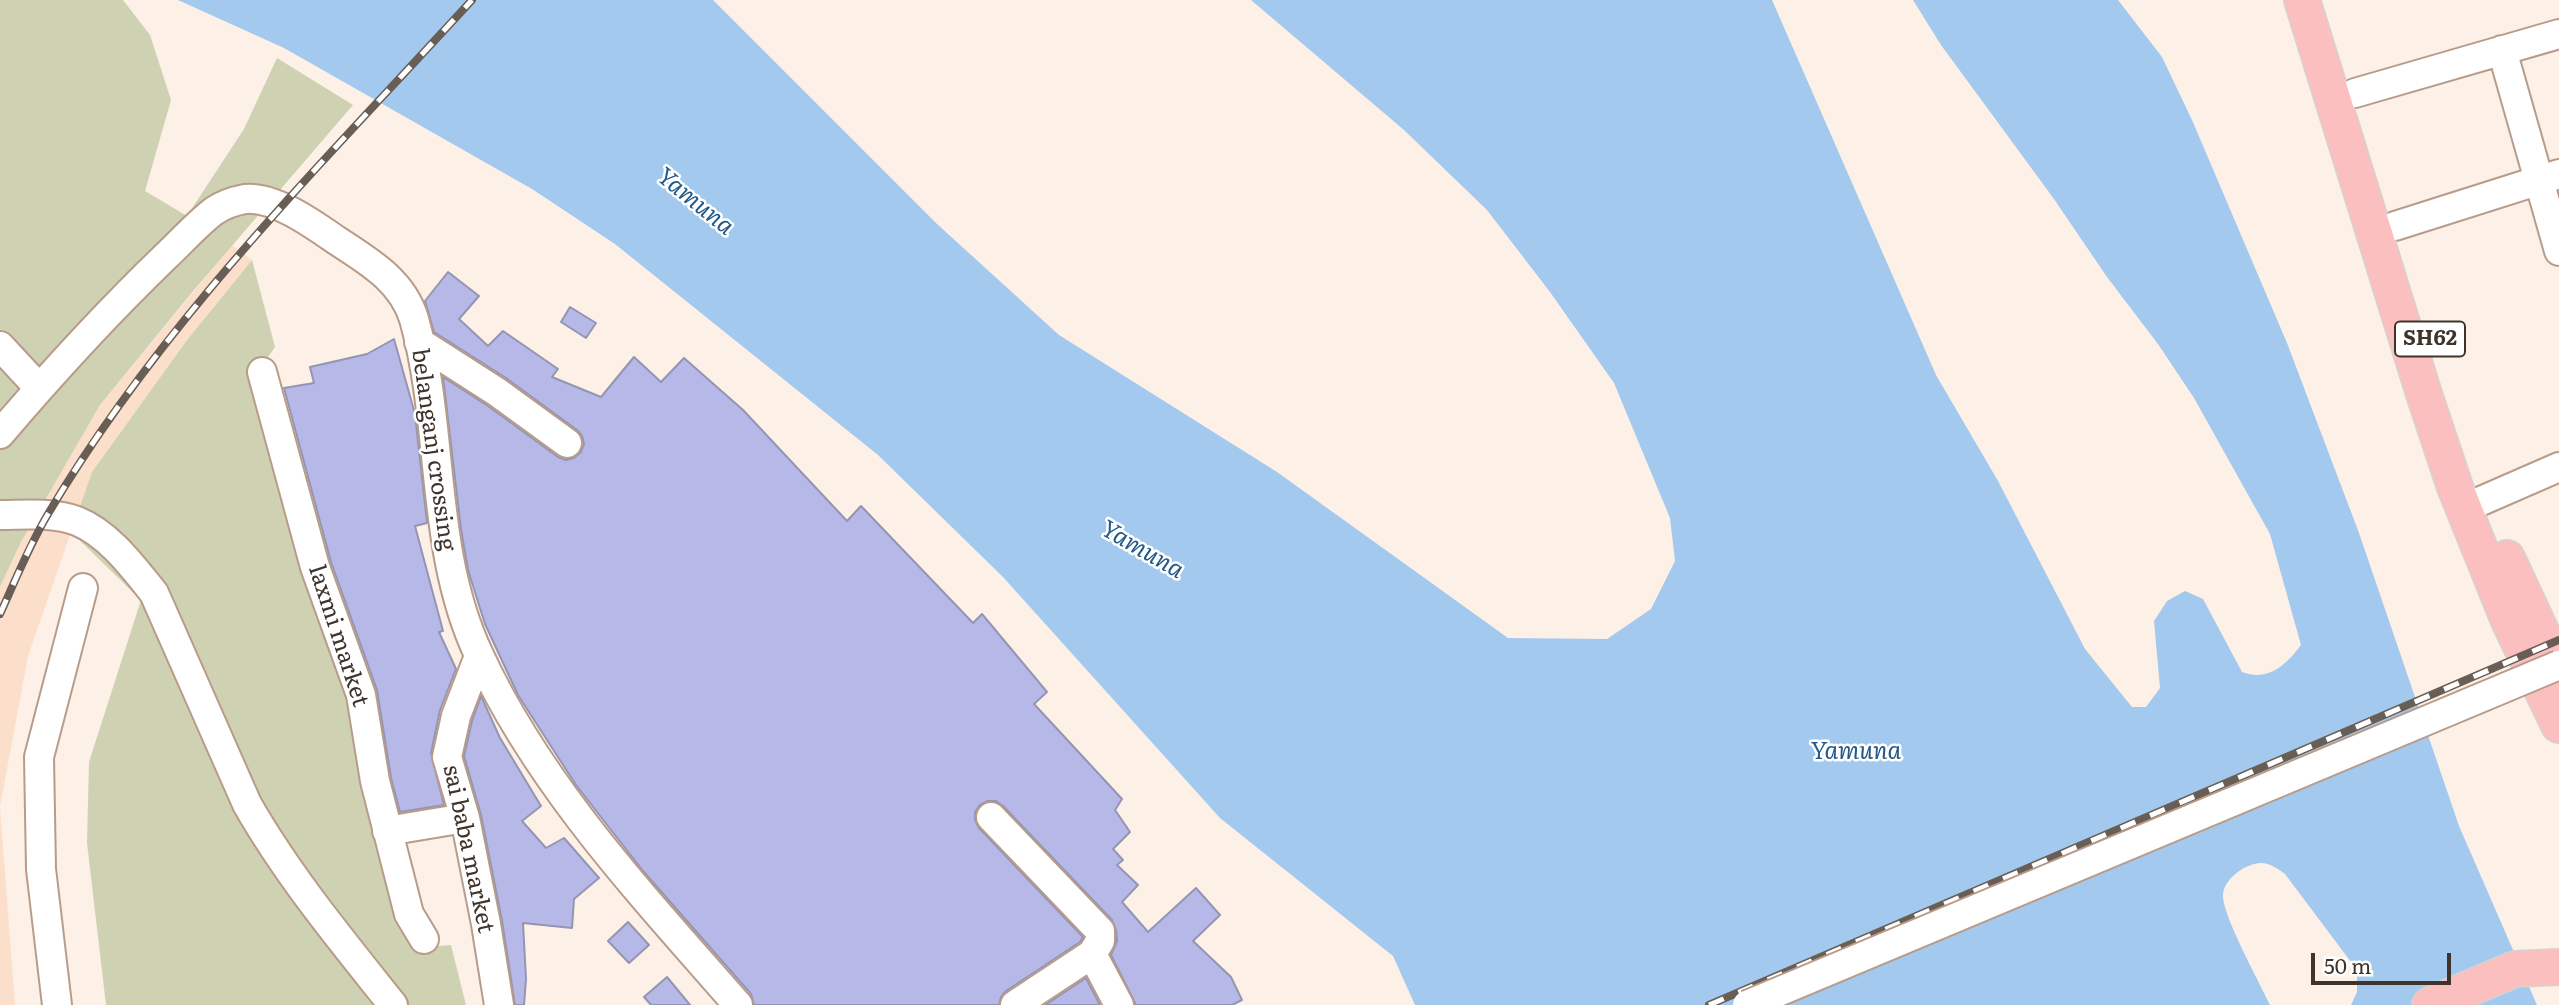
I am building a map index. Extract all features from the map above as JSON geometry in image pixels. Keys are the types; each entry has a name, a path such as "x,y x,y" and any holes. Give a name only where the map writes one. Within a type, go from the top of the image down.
{"main road":[{"name":"SH62","path":"2302,0 2455,487 2509,621 2559,725"},
{"name":"SH62","path":"2324,0 2481,501 2559,667"},
{"path":"2430,1005 2515,969 2559,967"}],"street":[{"path":"2355,93 2559,34"},
{"path":"2502,50 2549,177 2559,251"},
{"path":"2395,226 2549,177"},
{"name":"belanganj crossing","path":"0,434 39,388 142,279 215,211 233,201 261,200 306,219 379,268 400,290 408,304 419,342 430,391 447,554 460,609 479,656 516,724 566,800 663,919 738,1005"},
{"path":"419,342 497,392 567,443"},
{"path":"0,346 39,388"},
{"name":"laxmi market","path":"262,372 315,567 362,695 375,781 409,914 424,939"},
{"path":"2481,501 2559,467"},
{"path":"0,515 47,515 77,521 97,533 130,563 154,593 247,804 260,827 393,1005"},
{"path":"57,1005 41,869 39,757 83,588"},
{"name":"sai baba market","path":"479,656 456,716 447,757 465,818 499,1005"},
{"path":"1747,1005 2559,667"},
{"path":"991,817 1100,931 1100,941 1092,954 1015,1005"},
{"path":"387,831 465,818"},
{"path":"1092,954 1119,1005"}],"shaded area":[{"path":"232,245 252,260 187,340 92,472 28,656 0,807 0,587 21,542 100,405"},
{"path":"0,807 15,1005 0,1005"}],"green space":[{"path":"0,0 123,0 150,35 171,100 145,191 187,216 244,129 277,58 353,105 194,290 100,405 21,542 0,587"},
{"path":"252,260 275,347 255,376 353,694 400,922 412,948 451,945 466,1005 106,1005 87,843 89,762 141,600 71,532 92,472 187,340"}],"water":[{"name":"Yamuna","path":"178,0 713,0 937,224 1059,335 1277,472 1508,638 1607,639 1651,609 1675,561 1670,518 1614,383 1550,292 1487,210 1404,130 1251,0 1772,0 1936,375 1998,481 2085,649 2132,707 2146,707 2160,688 2154,621 2167,601 2185,591 2203,599 2242,672 2260,675 2276,670 2301,645 2270,534 2194,398 2158,344 1941,45 1913,0 2118,0 2162,57 2192,120 2287,343 2359,533 2459,826 2537,1005 2351,1005 2357,992 2357,970 2285,874 2262,863 2246,867 2235,875 2228,882 2223,895 2235,933 2270,1005 1415,1005 1393,956 1220,818 1003,577 878,455 615,244 532,189 284,48"}],"building":[{"path":"448,272 479,296 459,319 488,346 503,331 558,369 552,377 601,397 634,357 661,382 684,358 743,410 847,521 861,506 973,623 982,614 1047,692 1034,704 1122,799 1115,810 1130,832 1113,849 1123,860 1117,865 1138,885 1122,902 1148,932 1196,888 1220,915 1193,941 1231,977 1242,1000 1232,1005 1136,1005 1111,955 1117,941 1112,920 1003,806 996,801 988,801 980,805 975,812 979,828 1083,937 1080,942 1006,991 999,1005 754,1005 751,994 643,871 576,785 518,695 485,624 468,570 461,529 443,377 558,457 566,460 574,458 581,452 584,444 577,430 506,378 434,332 425,301"},
{"path":"570,307 596,323 586,338 561,322"},
{"path":"394,339 415,414 427,523 415,526 443,631 439,632 456,669 440,710 431,753 444,805 400,812 391,778 377,690 331,562 284,388 314,383 310,367 367,354"},
{"path":"481,696 500,738 541,806 522,821 546,848 564,838 599,878 574,899 572,928 523,923 526,979 524,1005 515,1005 481,815 464,756"},
{"path":"628,922 649,945 629,963 608,941"},
{"path":"667,977 690,1005 651,1005 644,997"},
{"path":"1086,978 1100,1005 1045,1005"}],"railway":[{"path":"0,614 48,514 93,443 141,376 246,246 472,0"},
{"path":"1709,1005 2559,640"}]}
